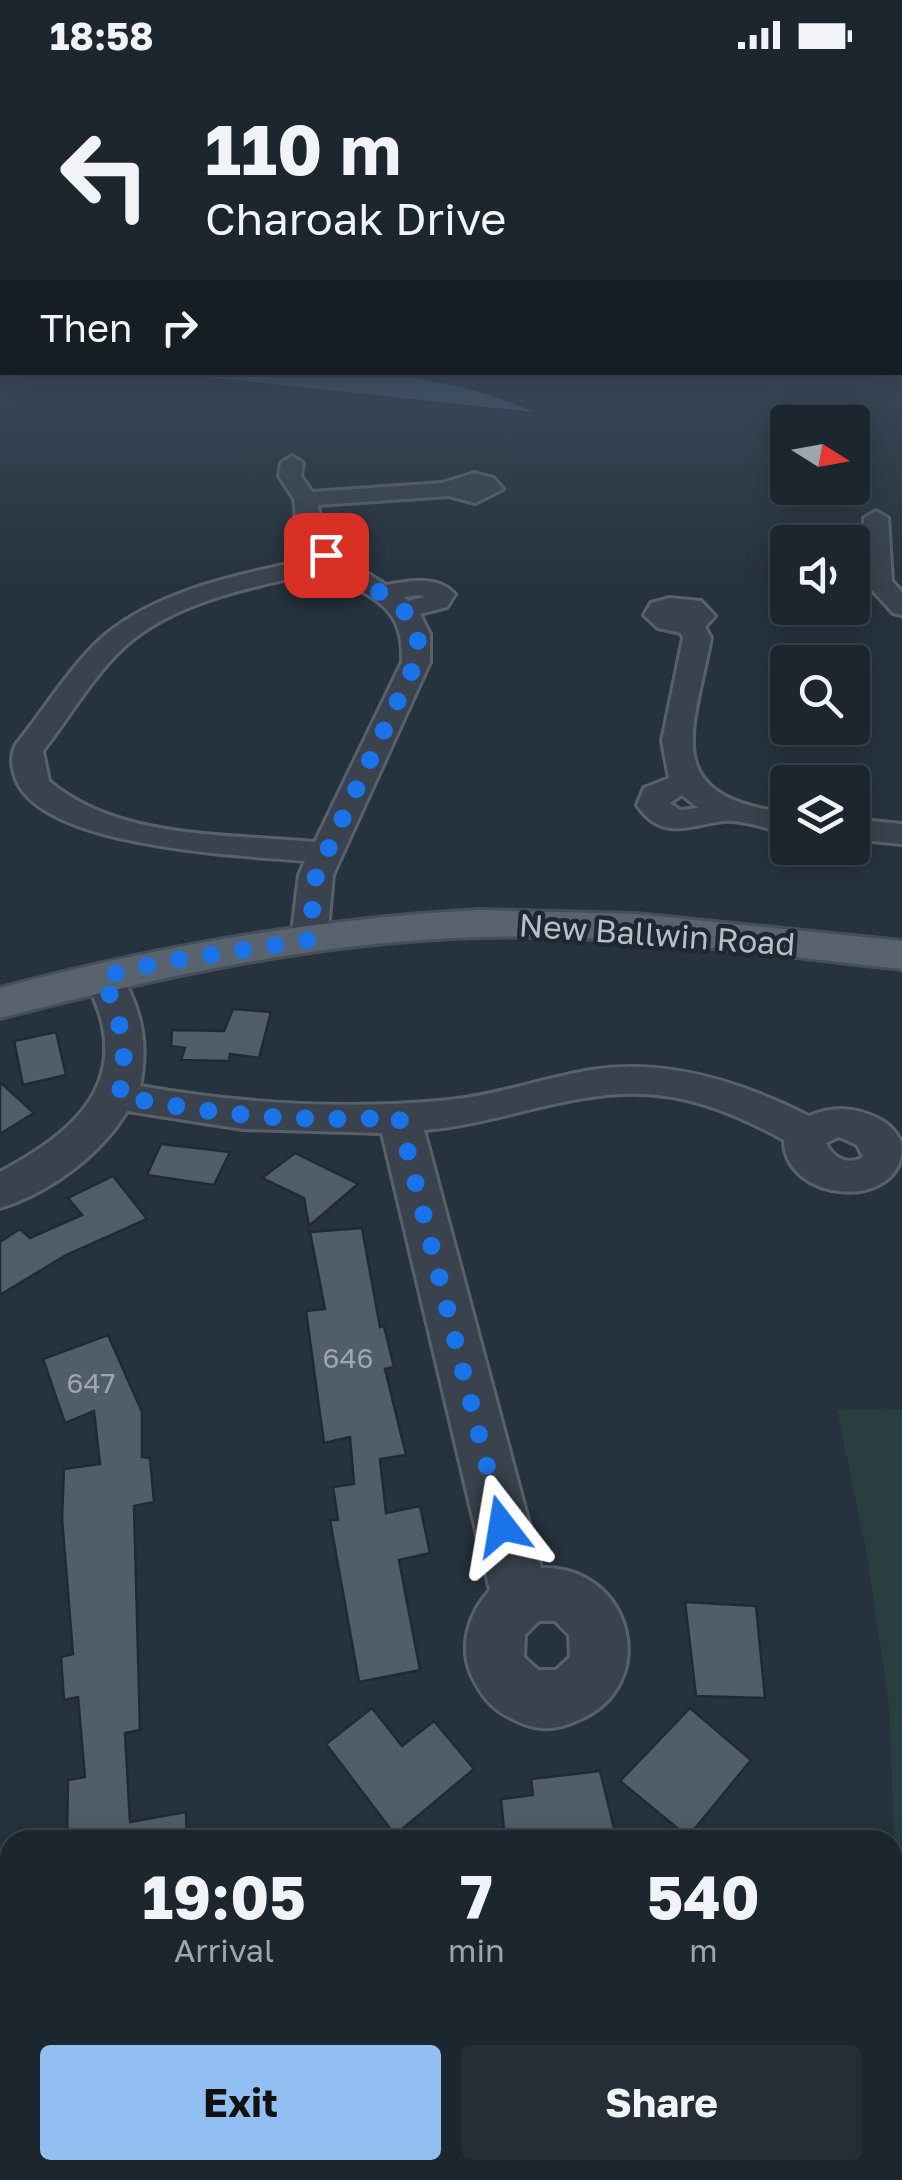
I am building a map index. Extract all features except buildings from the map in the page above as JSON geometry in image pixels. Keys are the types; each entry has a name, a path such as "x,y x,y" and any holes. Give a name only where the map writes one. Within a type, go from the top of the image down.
{"main road":[{"name":"New Ballwin Road","path":"1,1001 163,962 309,940 464,926 587,924 902,955"}],"street":[{"path":"292,463 290,476 306,498 304,514 310,534 332,562 393,601 419,640 416,662 316,875 309,940"},
{"path":"306,498 450,489"},
{"path":"876,518 879,583 902,606"},
{"path":"326,853 129,831 90,822 52,802 37,789 30,776 28,750 112,643 139,623 189,600 253,579 332,562"},
{"path":"690,624 697,638 676,752 704,794 770,817"},
{"path":"870,831 902,834"},
{"path":"0,1192 76,1145 119,1096 124,1072 124,1033 103,976"},
{"path":"119,1096 201,1112 275,1120 399,1117 453,1114 593,1084 657,1081 695,1086 727,1096 765,1110 808,1134"},
{"path":"399,1117 521,1600"}],"green space":[{"path":"902,1409 902,1830 894,1830 889,1705 867,1555 837,1410"}],"water":[{"path":"304,387 460,387 533,412"}],"route":[{"path":"326,555 348,574 405,610 419,640 416,662 316,875 309,940 163,962 103,976 124,1033 124,1072 119,1096 201,1112 275,1120 399,1117 502,1526"}]}
